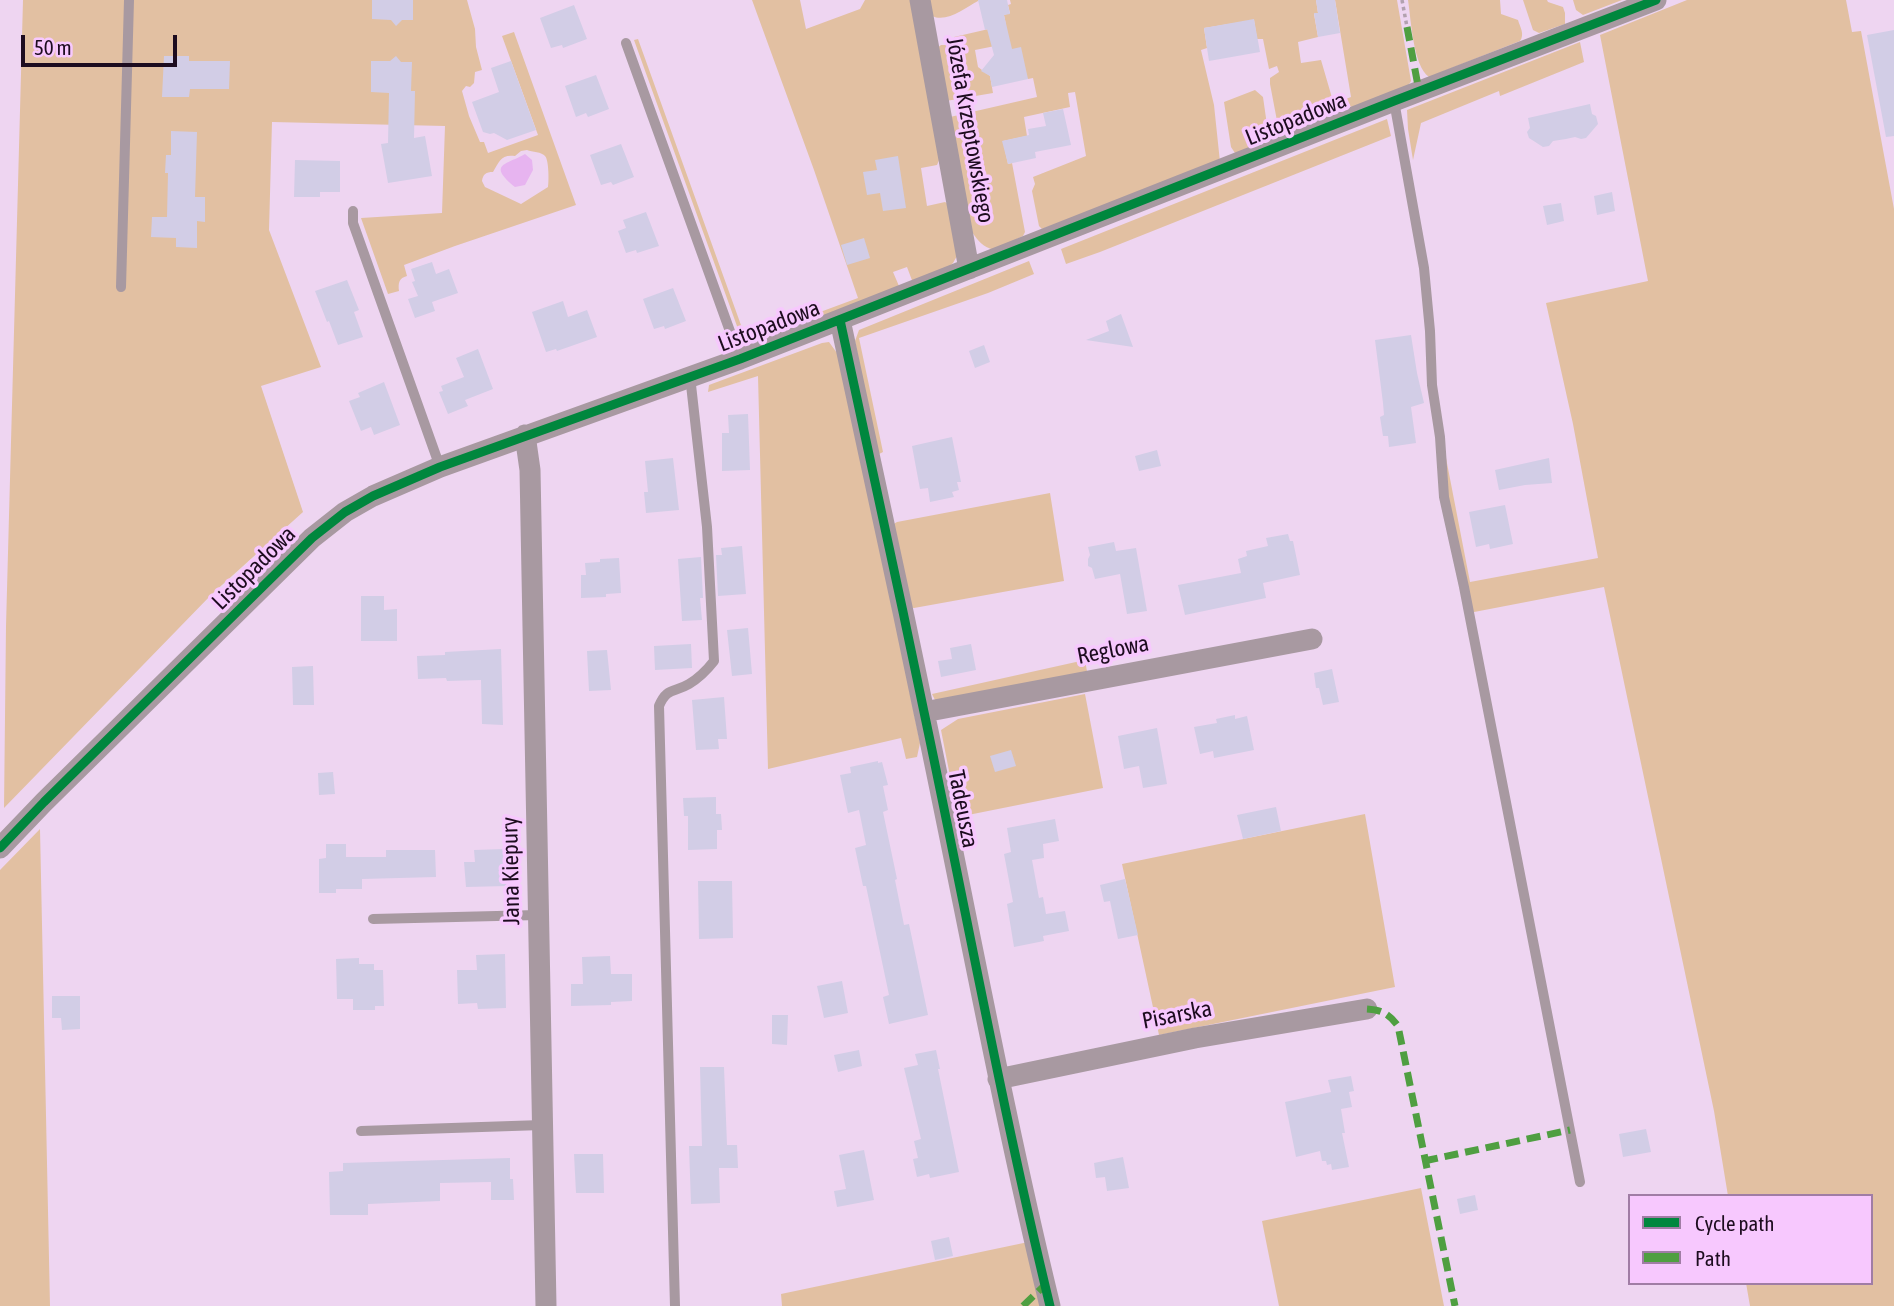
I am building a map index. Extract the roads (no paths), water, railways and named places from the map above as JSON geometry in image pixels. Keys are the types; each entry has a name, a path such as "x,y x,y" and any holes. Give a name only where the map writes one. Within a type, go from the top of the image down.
{"street":[{"name":"Józefa Krzeptowskiego","path":"920,0 969,269"},
{"name":"Listopadowa","path":"0,848 312,537 345,512 373,496 525,435 740,359 1656,0"},
{"name":"Tadeusza","path":"840,320 924,712 998,1079 1050,1306"},
{"name":"Jana Kiepury","path":"525,435 530,470 546,1306"},
{"name":"Reglowa","path":"924,712 1312,639"},
{"name":"Pisarska","path":"998,1079 1195,1038 1367,1009"}],"lane":[{"path":"121,287 130,0"},
{"path":"626,43 740,359"},
{"path":"1394,101 1424,268 1432,385 1440,437 1444,497 1580,1182"},
{"path":"353,211 353,223 440,467"},
{"path":"675,1306 659,706 669,691 687,685 714,661 707,527 690,376"},
{"path":"373,919 538,915"},
{"path":"361,1131 542,1125"}]}
